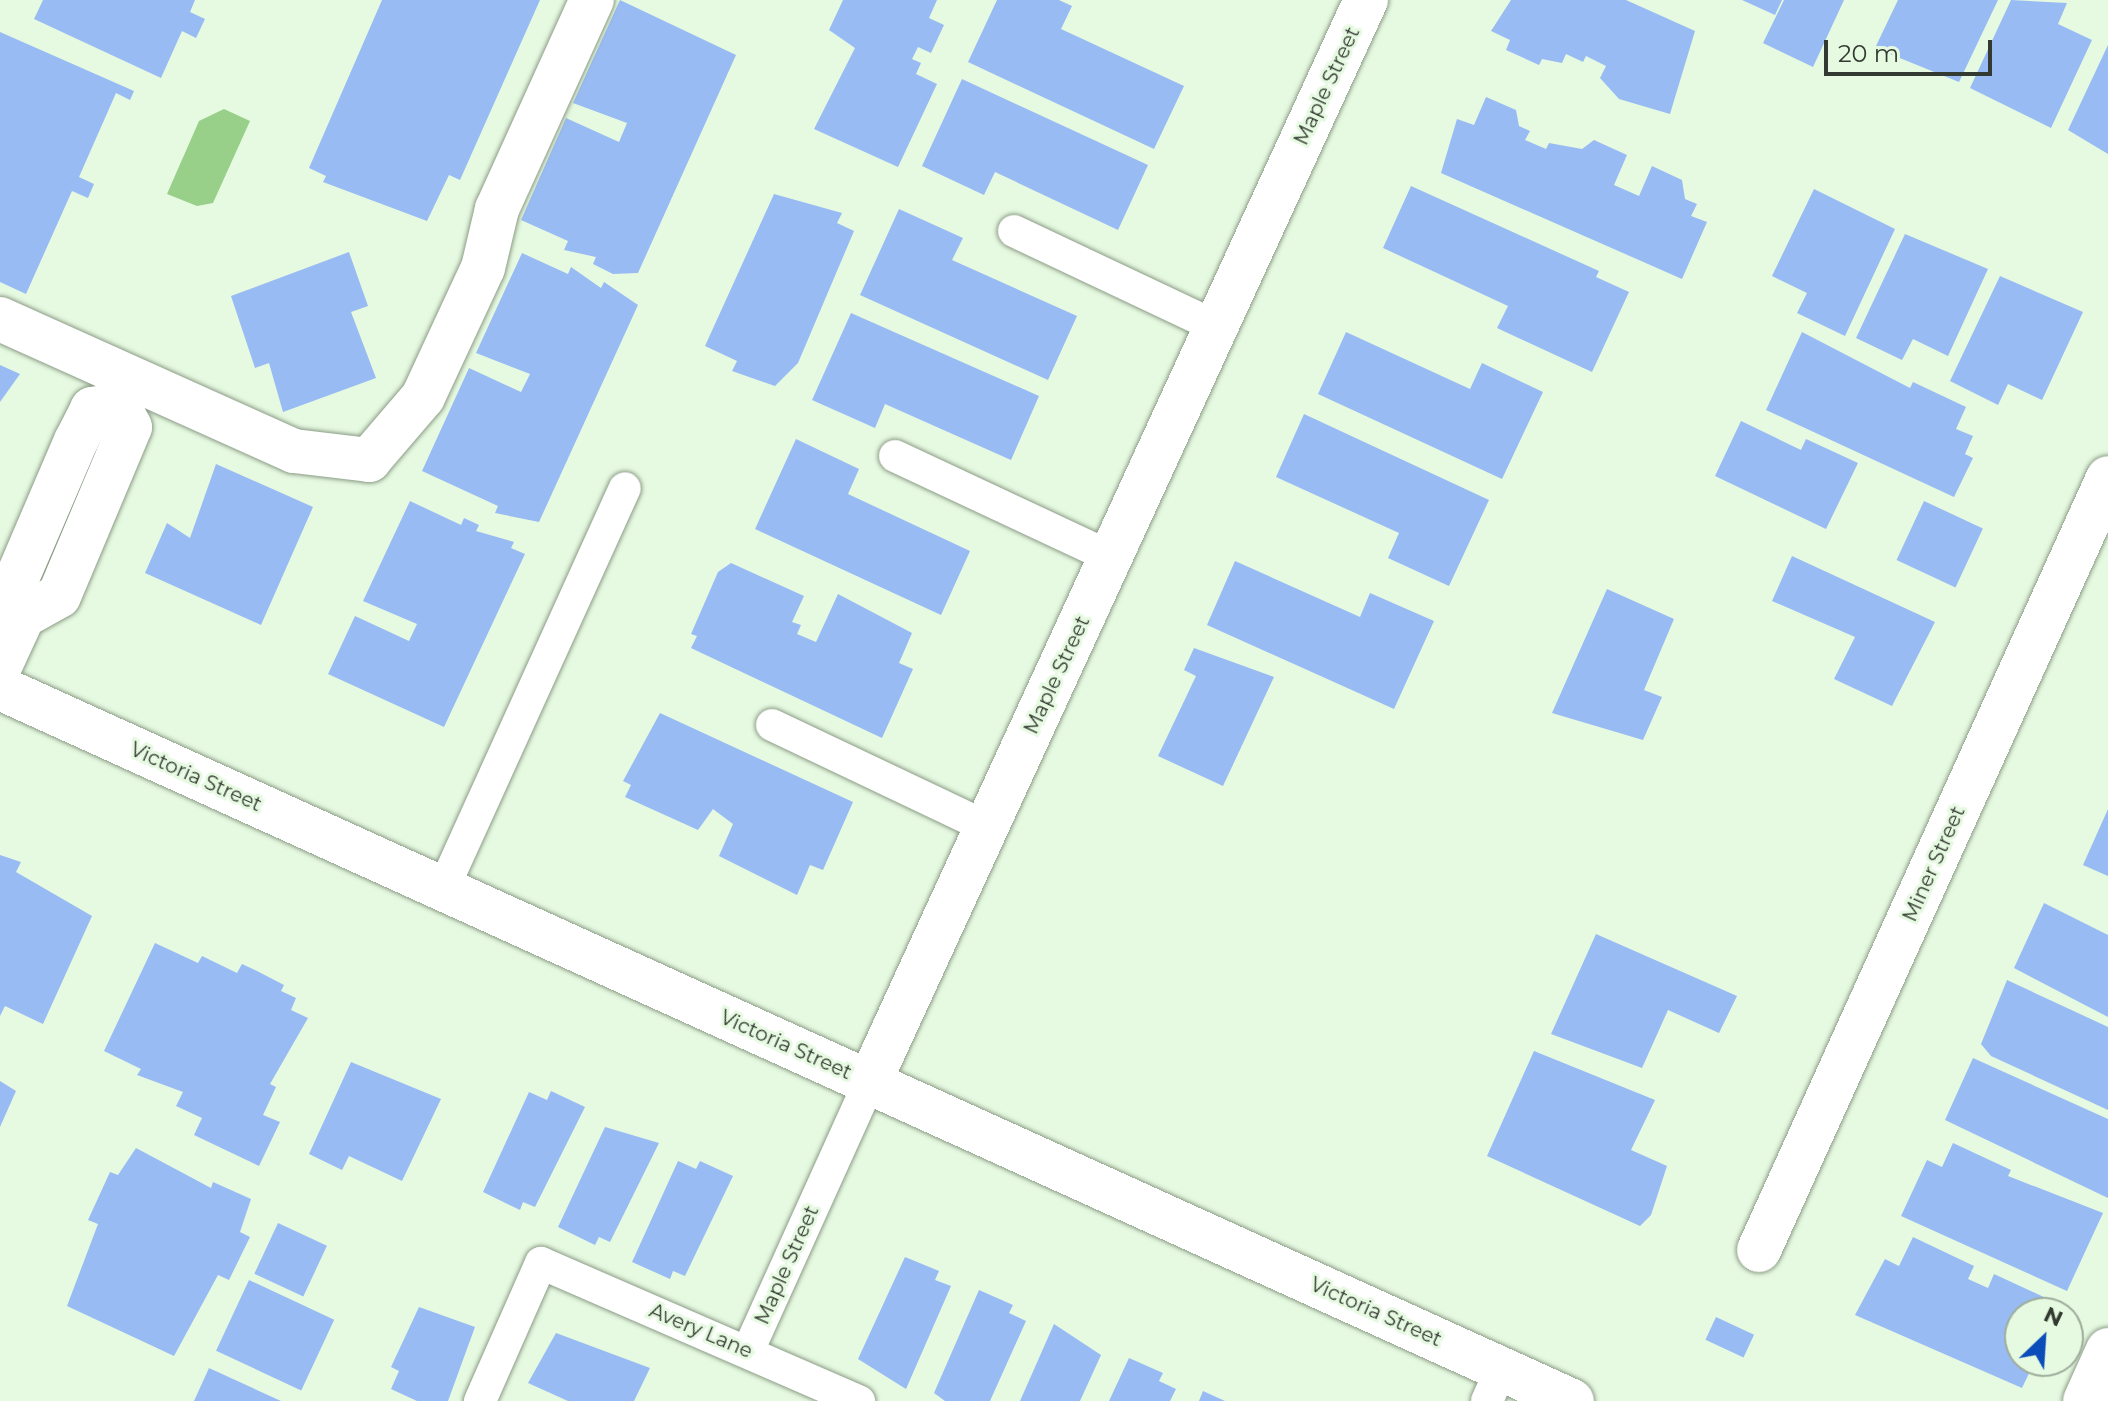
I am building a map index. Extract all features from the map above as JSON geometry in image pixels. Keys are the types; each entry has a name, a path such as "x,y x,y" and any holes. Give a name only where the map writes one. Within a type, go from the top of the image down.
{"street":[{"path":"0,319 124,391 294,451 369,460 423,397 483,268 497,209 592,0"},
{"name":"Maple Street","path":"869,1083 1366,0"},
{"path":"0,666 23,616 59,596 130,427 124,391"},
{"name":"Miner Street","path":"1759,1250 2108,478"},
{"name":"Victoria Street","path":"0,688 869,1083 1494,1385 1572,1401"},
{"path":"2085,1401 2108,1350"}],"lane":[{"path":"1014,231 1217,327"},
{"path":"895,456 1111,557"},
{"path":"443,889 625,488"},
{"path":"772,725 987,827"},
{"name":"Maple Street","path":"748,1351 869,1083"},
{"name":"Avery Lane","path":"480,1401 541,1263 748,1351 805,1390 859,1401"}],"shaded area":[{"path":"224,109 250,121 213,203 197,206 167,194 199,121"}],"building":[{"path":"43,0 195,0 190,12 205,19 196,38 182,31 161,78 34,19"},
{"path":"382,0 540,0 460,180 449,175 427,221 323,182 326,176 309,168"},
{"path":"620,0 736,55 638,273 613,274 593,264 596,257 564,250 568,241 521,220 566,118 619,142 627,123 573,103"},
{"path":"843,0 937,0 929,18 944,25 931,53 918,47 912,59 921,63 916,74 937,84 898,167 814,129 855,48 829,30"},
{"path":"997,0 1059,0 1072,6 1061,29 1184,86 1154,149 968,62"},
{"path":"1511,0 1626,0 1695,31 1670,114 1619,99 1600,78 1606,66 1586,56 1583,62 1566,54 1562,63 1542,59 1539,65 1506,50 1510,40 1491,31"},
{"path":"1742,0 1782,0 1775,15"},
{"path":"1784,0 1844,0 1813,67 1763,43"},
{"path":"1898,0 1998,0 1959,82 1875,48"},
{"path":"2011,0 2067,3 2058,24 2092,40 2051,128 1970,88"},
{"path":"0,32 134,91 130,100 116,93 79,177 94,184 88,198 72,191 26,294 0,282"},
{"path":"2108,45 2108,154 2068,130"},
{"path":"962,79 1148,165 1118,230 995,172 984,195 922,166"},
{"path":"1486,97 1516,110 1519,126 1530,131 1525,140 1546,149 1549,143 1582,149 1594,140 1627,155 1614,185 1639,196 1652,166 1682,180 1685,199 1697,204 1691,216 1707,222 1682,279 1441,173 1457,119 1474,125"},
{"path":"1411,186 1599,271 1596,277 1629,292 1592,372 1497,328 1508,306 1383,248"},
{"path":"1814,189 1895,229 1845,336 1797,313 1807,293 1772,276"},
{"path":"774,194 842,213 837,223 854,231 798,363 775,386 732,371 737,361 705,346"},
{"path":"899,209 963,238 952,260 1077,316 1048,380 860,295"},
{"path":"1905,234 1988,269 1948,356 1913,339 1902,360 1856,338"},
{"path":"349,252 368,306 351,312 376,378 283,412 269,363 255,368 231,296"},
{"path":"522,253 568,274 571,267 601,288 604,282 638,305 539,522 495,513 498,506 422,471 469,368 521,392 530,374 476,353"},
{"path":"2000,276 2083,312 2042,400 2008,384 1998,405 1950,381"},
{"path":"851,313 1039,396 1011,460 885,404 875,428 812,400"},
{"path":"1346,332 1470,389 1482,363 1543,392 1502,479 1318,394"},
{"path":"1802,332 1910,388 1913,382 1966,407 1956,429 1973,436 1965,454 1973,458 1954,497 1766,410"},
{"path":"0,365 20,374 0,402"},
{"path":"1304,414 1489,500 1449,586 1388,558 1399,533 1276,477"},
{"path":"1741,421 1801,450 1806,439 1858,463 1826,529 1715,476"},
{"path":"796,439 859,469 848,494 970,551 941,615 755,529"},
{"path":"216,464 313,507 261,625 145,573 167,523 190,538"},
{"path":"410,501 461,525 464,518 479,525 476,531 514,542 511,548 525,554 444,727 328,674 355,616 409,641 417,624 363,601"},
{"path":"1924,501 1983,528 1955,587 1897,560"},
{"path":"1792,556 1935,622 1892,706 1834,679 1855,637 1772,601"},
{"path":"1235,561 1360,617 1370,593 1434,621 1394,709 1207,625"},
{"path":"731,563 804,596 792,622 801,625 797,634 816,642 838,594 912,633 899,663 913,669 882,738 691,648 697,636 691,634 718,572"},
{"path":"1607,589 1674,619 1644,690 1662,697 1643,740 1552,713"},
{"path":"1194,648 1274,677 1223,786 1158,756 1196,676 1184,670"},
{"path":"660,713 853,802 823,870 810,865 797,895 719,856 733,824 713,809 698,830 625,797 631,785 623,781"},
{"path":"2108,809 2108,876 2083,865"},
{"path":"0,855 21,862 16,872 92,916 43,1024 5,1006 0,1016"},
{"path":"2044,903 2108,935 2108,1017 2014,968"},
{"path":"1596,934 1737,996 1719,1033 1668,1010 1642,1068 1551,1034"},
{"path":"155,943 198,963 202,956 237,973 242,964 257,971 284,985 281,991 296,998 291,1010 308,1018 270,1084 276,1087 263,1115 280,1122 259,1166 194,1135 202,1118 176,1106 183,1092 137,1075 141,1069 104,1051"},
{"path":"2007,980 2108,1027 2108,1110 1991,1056 1981,1044"},
{"path":"1534,1051 1655,1100 1631,1150 1667,1166 1651,1215 1640,1226 1487,1156"},
{"path":"1973,1058 2108,1119 2108,1198 1945,1120"},
{"path":"351,1062 441,1099 402,1181 349,1156 342,1170 309,1154"},
{"path":"0,1081 16,1091 0,1127"},
{"path":"551,1091 585,1107 535,1207 523,1202 520,1210 483,1192 529,1092 547,1100"},
{"path":"605,1127 659,1143 610,1242 599,1237 595,1245 558,1227"},
{"path":"1953,1143 2011,1170 2008,1176 2103,1213 2067,1291 1901,1216 1927,1160 1942,1167"},
{"path":"136,1148 211,1188 213,1182 251,1199 240,1232 250,1237 229,1280 218,1275 174,1356 67,1306 98,1224 88,1220 110,1172 118,1175"},
{"path":"678,1161 696,1169 700,1161 733,1176 685,1276 673,1271 670,1279 632,1262"},
{"path":"278,1223 327,1246 303,1297 254,1274"},
{"path":"1913,1237 1974,1266 1968,1279 1988,1288 1994,1274 2044,1297 2004,1297 2004,1377 2027,1377 2022,1388 1855,1315 1885,1259 1899,1266"},
{"path":"905,1257 939,1271 935,1280 951,1286 906,1389 858,1359"},
{"path":"249,1280 334,1320 301,1390 216,1351"},
{"path":"979,1290 1013,1305 1009,1313 1026,1321 990,1401 945,1401 934,1393"},
{"path":"419,1307 475,1327 448,1401 417,1401 391,1389 399,1371 391,1367"},
{"path":"1716,1317 1754,1335 1743,1357 1705,1340"},
{"path":"1054,1324 1101,1355 1080,1401 1020,1401"},
{"path":"556,1333 650,1368 634,1401 568,1401 528,1383"},
{"path":"1129,1358 1163,1373 1159,1381 1176,1389 1170,1401 1109,1401"},
{"path":"209,1368 281,1401 194,1401"},
{"path":"1203,1391 1225,1401 1199,1401"}]}
